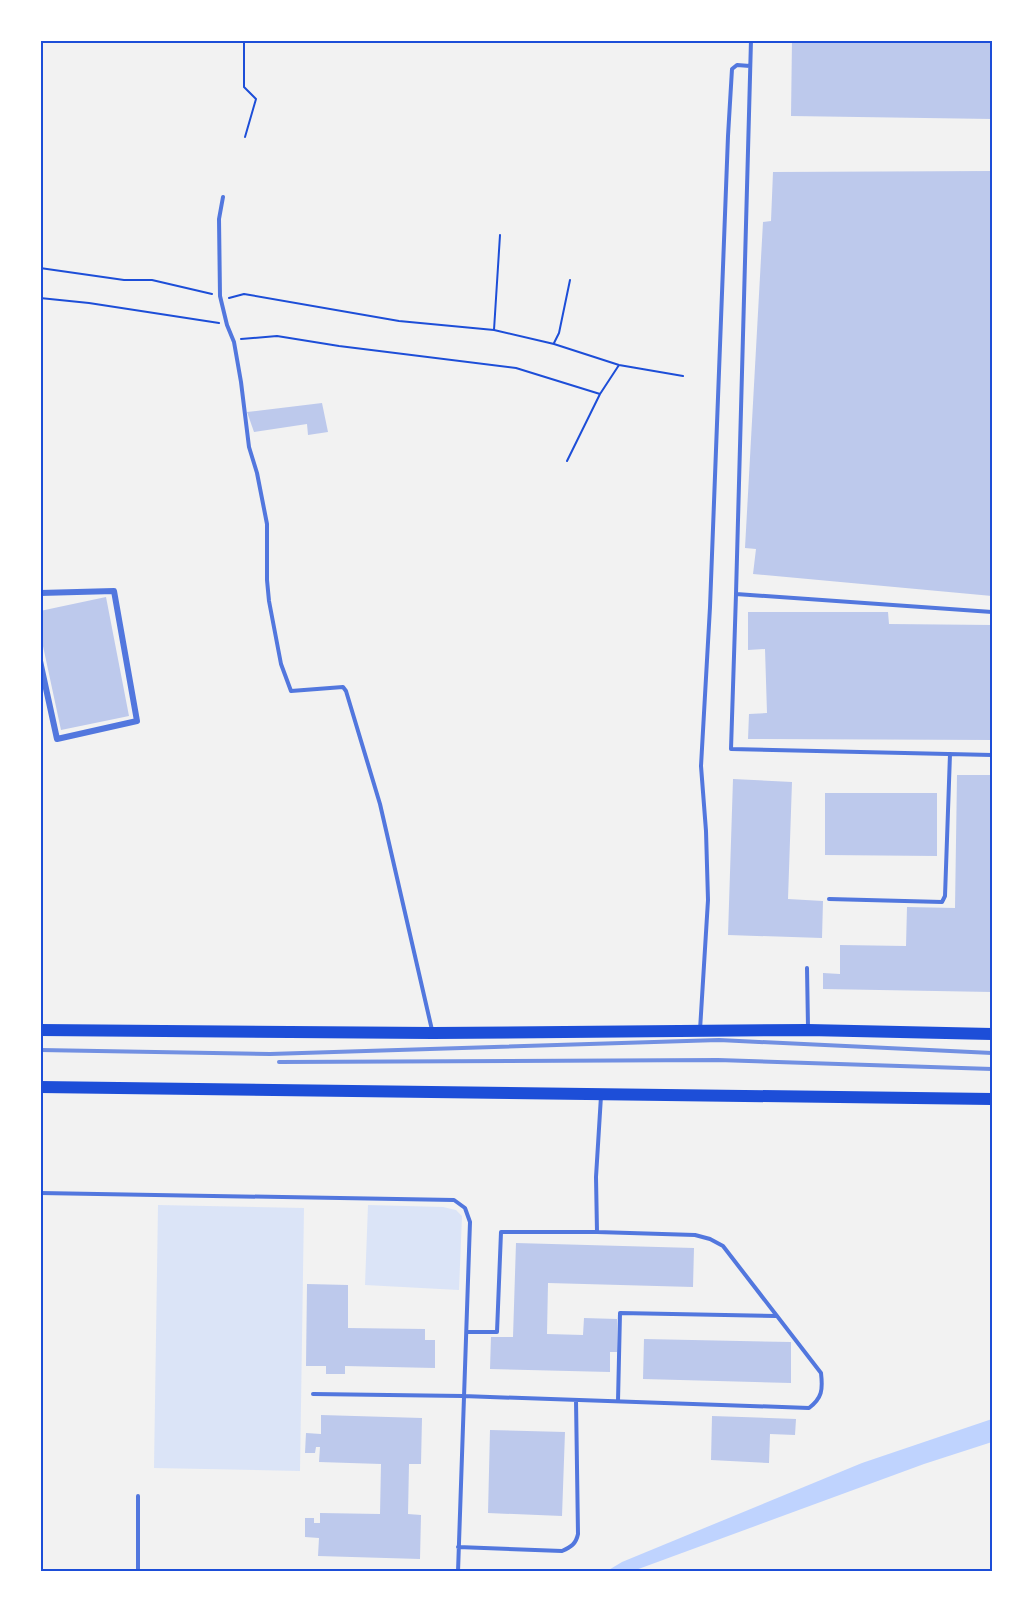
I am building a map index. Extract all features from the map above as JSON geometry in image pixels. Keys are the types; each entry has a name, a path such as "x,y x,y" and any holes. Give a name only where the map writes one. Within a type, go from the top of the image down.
{"main road":[{"path":"40,1030 433,1033 808,1030 993,1034"},
{"path":"40,1087 993,1100"}],"street":[{"path":"40,593 114,591 137,721 57,739 40,661"}],"lane":[{"path":"751,40 731,749 993,755"},
{"path":"700,1031 708,900 701,766 728,136 732,69 737,66 750,66"},
{"path":"223,197 219,219 220,296 234,342 242,382 249,447 257,473 267,524 267,580 281,664 291,691 343,687 346,691 380,804 433,1033"},
{"path":"736,594 993,612"},
{"path":"830,899 942,902 945,896 950,754"},
{"path":"807,968 808,1030"},
{"path":"597,1232 596,1177 601,1096"},
{"path":"40,1193 454,1200 465,1208 470,1222 458,1572"},
{"path":"313,1394 463,1396 809,1408 820,1399 823,1387 821,1373 723,1246 711,1239 695,1235 501,1232 497,1332 466,1332"},
{"path":"618,1401 620,1313 777,1316"},
{"path":"458,1547 561,1551 576,1542 578,1534 576,1400"},
{"path":"138,1496 138,1572"}],"path":[{"path":"244,40 244,87 255,99 245,137"},
{"path":"494,330 500,235"},
{"path":"40,268 124,280 152,280 231,298 244,294 399,321 494,330 554,344 619,365 683,376"},
{"path":"554,344 559,333 570,279"},
{"path":"40,298 89,303 227,325"},
{"path":"241,339 278,336 516,368 600,394"},
{"path":"567,460 600,394 619,365"}],"shaded area":[{"path":"158,1205 304,1208 300,1471 154,1468"},
{"path":"368,1205 443,1207 456,1210 462,1216 459,1290 365,1285"}],"water":[{"path":"992,1419 992,1442 924,1464 633,1571 607,1571 622,1562 862,1463"}],"building":[{"path":"792,40 992,40 992,119 791,116"},
{"path":"992,171 992,596 753,574 756,549 745,548 763,222 771,221 773,172"},
{"path":"322,403 328,432 308,435 307,424 254,432 247,412"},
{"path":"106,597 129,716 61,730 40,632 40,611"},
{"path":"748,612 888,612 889,624 992,625 992,740 748,739 749,714 767,713 765,649 748,650"},
{"path":"957,775 992,775 992,992 823,989 823,973 840,974 840,945 906,946 907,907 955,908"},
{"path":"733,779 792,782 788,899 823,901 822,938 728,935"},
{"path":"825,793 937,793 937,856 825,855"},
{"path":"516,1243 694,1248 693,1287 548,1283 547,1334 583,1335 584,1318 617,1319 617,1352 610,1352 610,1372 490,1369 491,1337 513,1337"},
{"path":"307,1284 348,1285 348,1328 425,1329 425,1340 435,1340 435,1368 345,1366 345,1374 326,1374 326,1366 306,1366"},
{"path":"644,1339 791,1342 791,1383 643,1379"},
{"path":"321,1415 422,1418 421,1464 409,1464 408,1514 421,1515 420,1559 318,1556 319,1538 305,1537 305,1518 314,1518 314,1523 320,1523 320,1513 380,1514 381,1464 319,1462 320,1447 316,1447 315,1453 305,1453 306,1433 321,1434"},
{"path":"712,1416 796,1419 795,1435 770,1434 769,1463 711,1460"},
{"path":"490,1430 565,1432 562,1516 488,1513"}],"railway":[{"path":"40,1050 270,1054 719,1040 992,1053"},
{"path":"279,1062 718,1060 992,1069"}]}
